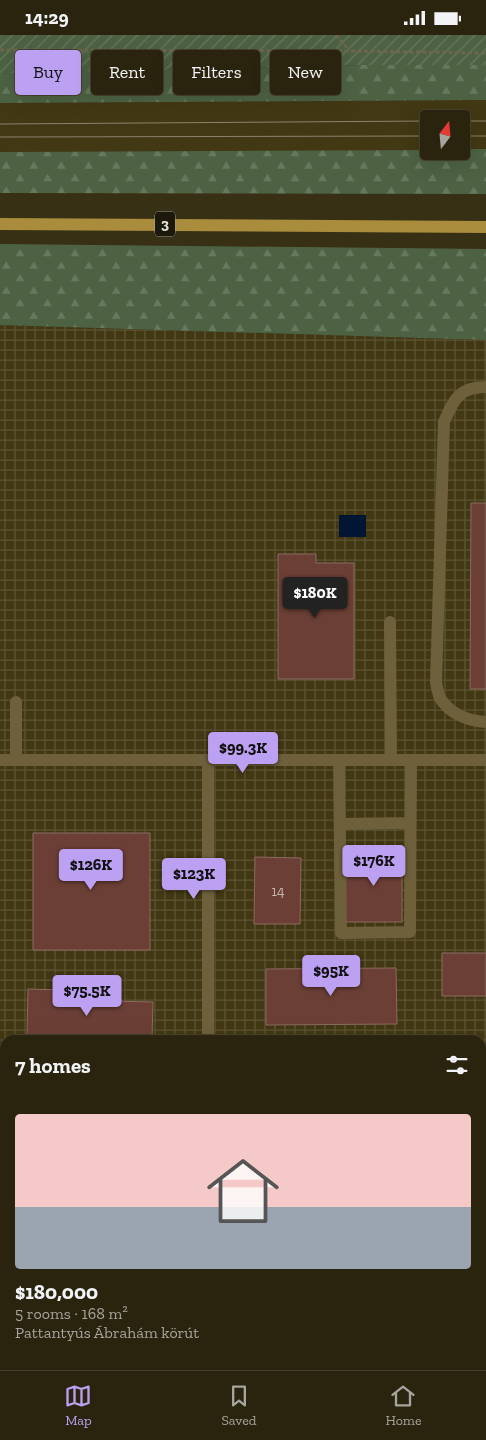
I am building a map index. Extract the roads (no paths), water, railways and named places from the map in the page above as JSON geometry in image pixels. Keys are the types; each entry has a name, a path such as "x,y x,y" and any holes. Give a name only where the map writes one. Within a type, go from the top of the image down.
{"main road":[{"name":"3","path":"0,224 486,227"}],"street":[{"path":"486,387 466,389 456,399 444,422 436,682 440,697 461,717 476,722 486,722"},
{"path":"390,622 391,760"},
{"path":"16,702 16,760"},
{"path":"0,760 486,760"},
{"path":"208,760 208,1035"},
{"path":"339,760 341,933 410,931 411,760"},
{"path":"340,824 410,823"}],"water":[{"path":"339,515 366,515 366,537 339,537"}],"tram line":[{"path":"0,124 420,121"},
{"path":"470,121 486,121"},
{"path":"0,137 420,136"},
{"path":"470,136 486,136"}]}
